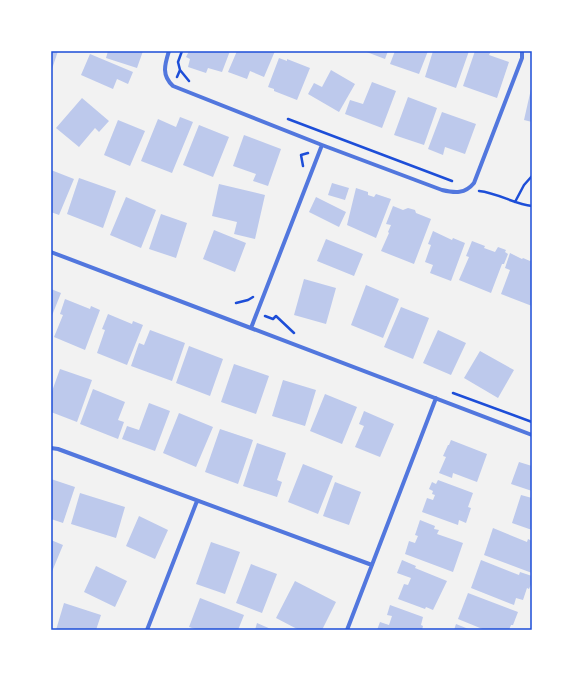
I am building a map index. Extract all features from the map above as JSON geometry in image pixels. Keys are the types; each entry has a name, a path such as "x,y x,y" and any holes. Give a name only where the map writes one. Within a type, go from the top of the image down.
{"street":[{"path":"170,51 164,69 168,81 173,86 322,145 442,190 459,192 470,187 474,182 522,58 522,51"},
{"path":"251,328 322,145"},
{"path":"51,252 532,435"},
{"path":"347,630 436,398"},
{"path":"51,448 58,449 372,565"},
{"path":"147,630 197,501"}],"path":[{"path":"182,51 178,62 180,70 190,83"},
{"path":"173,86 180,70"},
{"path":"286,119 470,187 532,206"},
{"path":"515,202 524,185 532,176"},
{"path":"258,313 273,319 276,316 294,333"},
{"path":"446,390 532,422"}],"building":[{"path":"51,51 58,51 51,72"},
{"path":"108,51 143,51 137,68 106,58"},
{"path":"189,51 230,51 222,72 208,68 206,73 188,67 190,59 186,57"},
{"path":"237,51 275,51 264,77 250,71 247,79 228,72"},
{"path":"364,51 388,51 385,59"},
{"path":"395,51 428,51 419,74 390,64"},
{"path":"433,51 469,51 456,88 425,77"},
{"path":"475,51 491,51 489,55 509,62 497,98 463,86"},
{"path":"90,54 133,72 128,84 117,79 113,89 81,75"},
{"path":"279,58 287,61 287,59 310,68 297,100 268,87"},
{"path":"331,70 355,84 339,112 308,94 314,83 322,87"},
{"path":"372,82 396,91 382,128 345,114 350,100 363,104"},
{"path":"532,89 532,122 524,120"},
{"path":"408,97 437,108 424,145 394,135"},
{"path":"82,98 109,121 99,132 95,128 79,147 56,128"},
{"path":"442,112 476,124 465,154 445,147 443,155 428,149"},
{"path":"180,117 193,122 172,173 141,161 158,119 176,127"},
{"path":"118,120 145,131 130,166 104,155"},
{"path":"199,125 229,137 213,177 183,165"},
{"path":"244,135 281,149 268,186 253,181 256,174 233,166"},
{"path":"51,170 74,179 59,215 51,212"},
{"path":"79,178 116,191 103,228 67,214"},
{"path":"332,183 349,188 345,200 328,195"},
{"path":"219,184 265,195 255,239 234,234 237,222 212,216"},
{"path":"356,188 368,192 368,195 374,197 376,194 391,199 376,238 347,225"},
{"path":"126,197 156,210 141,248 110,235"},
{"path":"316,197 346,212 339,227 309,212"},
{"path":"393,206 403,210 408,208 415,210 416,213 431,219 414,264 381,251 389,233 388,232 391,225 386,224"},
{"path":"161,214 187,223 176,258 149,249"},
{"path":"214,230 246,243 235,272 203,259"},
{"path":"433,231 452,240 453,238 465,243 451,281 430,273 433,265 425,262 431,245 428,244"},
{"path":"326,239 363,254 354,276 317,261"},
{"path":"472,241 495,252 498,247 506,250 505,252 508,254 504,264 502,264 491,293 459,280 469,257 466,256"},
{"path":"510,253 522,259 532,260 532,306 501,294 510,270 505,268"},
{"path":"304,279 336,288 326,324 294,315"},
{"path":"366,285 399,299 383,338 351,325"},
{"path":"51,289 61,293 51,318"},
{"path":"65,299 90,309 91,306 100,310 85,350 54,337 63,315 60,314"},
{"path":"401,307 429,318 413,359 384,347"},
{"path":"108,314 132,324 133,321 143,325 127,365 97,353 105,330 102,329"},
{"path":"150,330 185,343 172,381 131,366 139,343 144,345"},
{"path":"438,330 466,343 451,375 423,363"},
{"path":"189,346 223,359 210,396 176,383"},
{"path":"480,351 514,370 498,398 464,378"},
{"path":"234,364 269,376 256,414 221,402"},
{"path":"60,369 92,380 77,422 51,412 51,394"},
{"path":"283,380 316,390 305,426 272,416"},
{"path":"93,389 125,402 118,420 124,422 118,439 80,424"},
{"path":"325,394 357,407 342,444 310,431"},
{"path":"149,403 170,411 155,451 122,439 127,426 139,430"},
{"path":"364,411 394,424 380,457 355,447 364,426 359,424"},
{"path":"179,413 213,427 196,467 163,453"},
{"path":"220,429 253,440 238,484 205,472"},
{"path":"451,440 487,454 477,482 453,473 452,478 439,473 446,457 443,456"},
{"path":"257,443 286,453 277,480 282,482 277,497 243,486"},
{"path":"519,462 532,466 532,491 511,484"},
{"path":"303,464 333,476 318,514 288,502"},
{"path":"51,479 75,487 63,523 51,519"},
{"path":"438,480 473,493 468,507 471,508 466,523 459,520 458,525 422,512 427,498 433,500 435,495 432,494 433,491 429,489 432,482 436,484"},
{"path":"335,482 361,492 349,525 323,516"},
{"path":"80,493 125,507 116,538 71,524"},
{"path":"521,495 532,498 532,530 512,523"},
{"path":"139,516 168,530 155,559 126,546"},
{"path":"420,520 435,526 434,529 439,530 437,534 463,543 453,572 405,554 409,541 415,543 418,536 415,535"},
{"path":"493,528 527,542 528,539 532,541 532,573 484,555"},
{"path":"51,540 63,545 51,574"},
{"path":"211,542 240,552 225,594 196,584"},
{"path":"402,560 416,566 415,568 447,581 433,610 426,607 425,609 398,599 404,584 408,585 411,578 397,573"},
{"path":"481,560 519,575 520,572 532,576 532,582 529,589 527,588 523,600 516,598 514,605 471,588"},
{"path":"251,564 277,574 262,613 236,603"},
{"path":"96,566 127,581 115,607 84,592"},
{"path":"295,581 336,602 322,630 299,630 276,618"},
{"path":"468,593 518,612 513,625 511,625 509,630 485,630 458,619"},
{"path":"200,598 244,615 238,630 198,630 189,627"},
{"path":"64,603 101,615 96,630 56,630"},
{"path":"390,605 423,617 421,625 423,626 422,630 377,630 380,622 389,625 392,616 387,615"},
{"path":"257,623 273,630 255,630"},
{"path":"456,624 471,630 454,630"}]}
